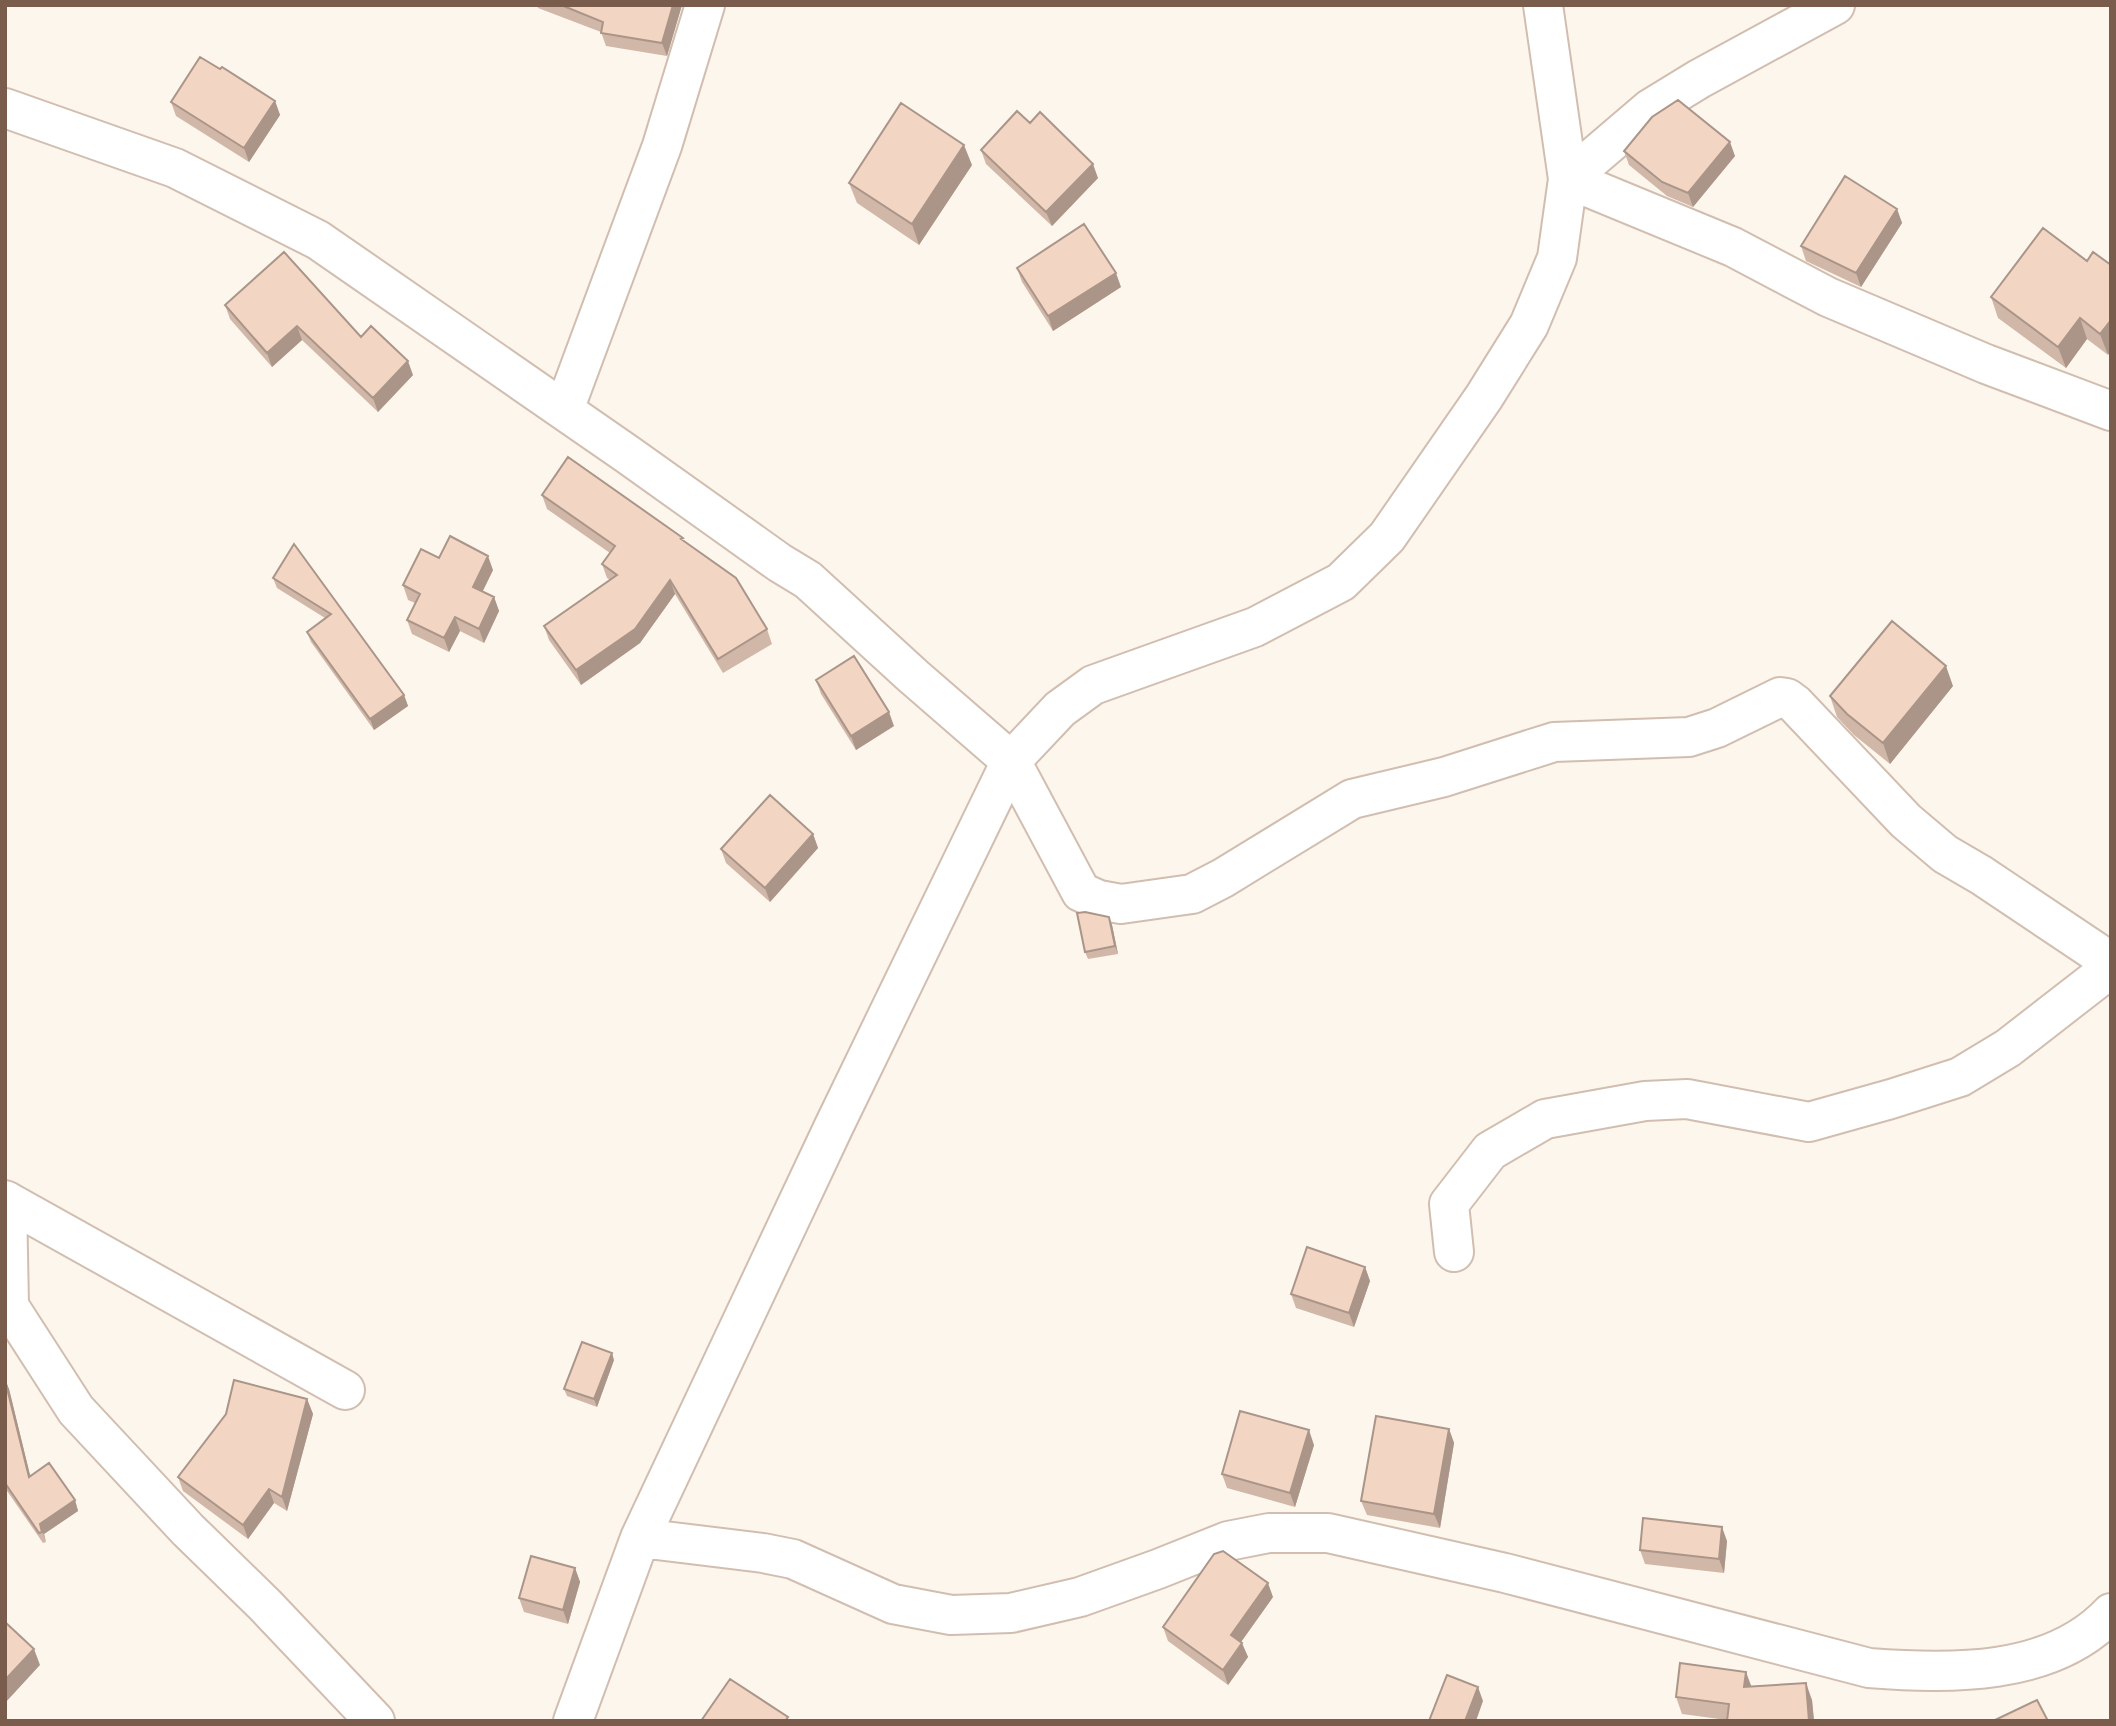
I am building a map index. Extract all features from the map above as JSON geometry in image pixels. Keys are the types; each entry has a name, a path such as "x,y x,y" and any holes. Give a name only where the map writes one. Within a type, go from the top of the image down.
{"street":[{"path":"564,410 662,146 705,5"},
{"path":"573,1721 640,1538 834,1126 1011,761 1060,709 1093,685 1255,626 1341,582 1387,537 1484,397 1529,325 1557,258 1568,179 1543,5"},
{"path":"1568,179 1650,110 1699,79 1835,5"},
{"path":"5,108 175,168 307,234 808,580 1011,761 1082,892 1099,900 1121,904 1192,894 1352,799 1444,777 1554,742 1689,737 1717,728 1775,698 1787,698 1906,821 1945,854 2111,962"},
{"path":"1568,179 1733,247 1840,302 1986,364 2111,411"},
{"path":"1454,1252 1449,1204 1490,1151 1545,1119 1645,1101 1687,1099 1809,1122 1960,1077 2008,1048 2111,968"},
{"path":"345,1390 6,1200 7,1307 76,1410 188,1530 265,1605 375,1721"},
{"path":"640,1538 793,1559 893,1604 951,1615 1011,1613 1080,1597 1228,1541 1269,1533 1328,1533 1505,1573 1869,1668 1927,1672 1994,1666 2051,1654 2097,1628 2111,1613"}],"building":[{"path":"561,5 673,5 662,43 601,33 603,22"},
{"path":"200,57 220,69 222,67 275,101 244,148 171,102"},
{"path":"1678,100 1730,142 1688,193 1662,182 1624,151 1652,117"},
{"path":"901,103 964,145 912,224 849,183"},
{"path":"1017,111 1030,123 1040,112 1093,164 1046,212 981,150"},
{"path":"1845,176 1897,209 1856,273 1801,246"},
{"path":"1084,224 1116,273 1048,316 1017,268"},
{"path":"2043,228 2087,261 2093,252 2111,265 2111,320 2100,334 2080,318 2058,347 1991,297"},
{"path":"284,252 361,337 371,326 408,361 373,398 297,326 267,353 225,305"},
{"path":"568,457 736,578 767,629 718,659 670,580 635,629 576,670 544,626 617,575 602,564 615,546 542,495"},
{"path":"450,536 488,556 473,587 494,597 479,629 455,617 444,638 407,620 420,594 403,585 421,549 439,558"},
{"path":"294,544 404,695 370,719 307,632 331,614 273,578"},
{"path":"1892,621 1946,666 1883,743 1847,714 1830,696"},
{"path":"854,656 889,712 851,736 816,680"},
{"path":"770,795 813,834 765,888 721,849"},
{"path":"1077,913 1109,917 1115,946 1085,952"},
{"path":"1307,1247 1365,1267 1349,1313 1291,1294"},
{"path":"582,1342 612,1353 594,1399 564,1389"},
{"path":"5,1380 29,1477 49,1463 75,1500 40,1524 42,1532 39,1533 5,1483"},
{"path":"234,1380 307,1399 282,1497 269,1489 243,1525 178,1477 226,1414"},
{"path":"1240,1411 1309,1430 1290,1493 1222,1474"},
{"path":"1376,1416 1449,1429 1434,1514 1361,1501"},
{"path":"1643,1518 1722,1527 1719,1559 1640,1550"},
{"path":"1223,1551 1268,1583 1231,1635 1242,1643 1223,1670 1163,1627 1214,1554"},
{"path":"531,1556 575,1568 563,1610 519,1598"},
{"path":"5,1622 34,1649 5,1680"},
{"path":"1680,1663 1746,1672 1744,1687 1806,1683 1809,1721 1727,1721 1729,1704 1676,1697"},
{"path":"1447,1675 1478,1687 1465,1721 1429,1721"},
{"path":"730,1679 788,1717 785,1721 701,1721"},
{"path":"2037,1700 2048,1721 1993,1721"}]}
